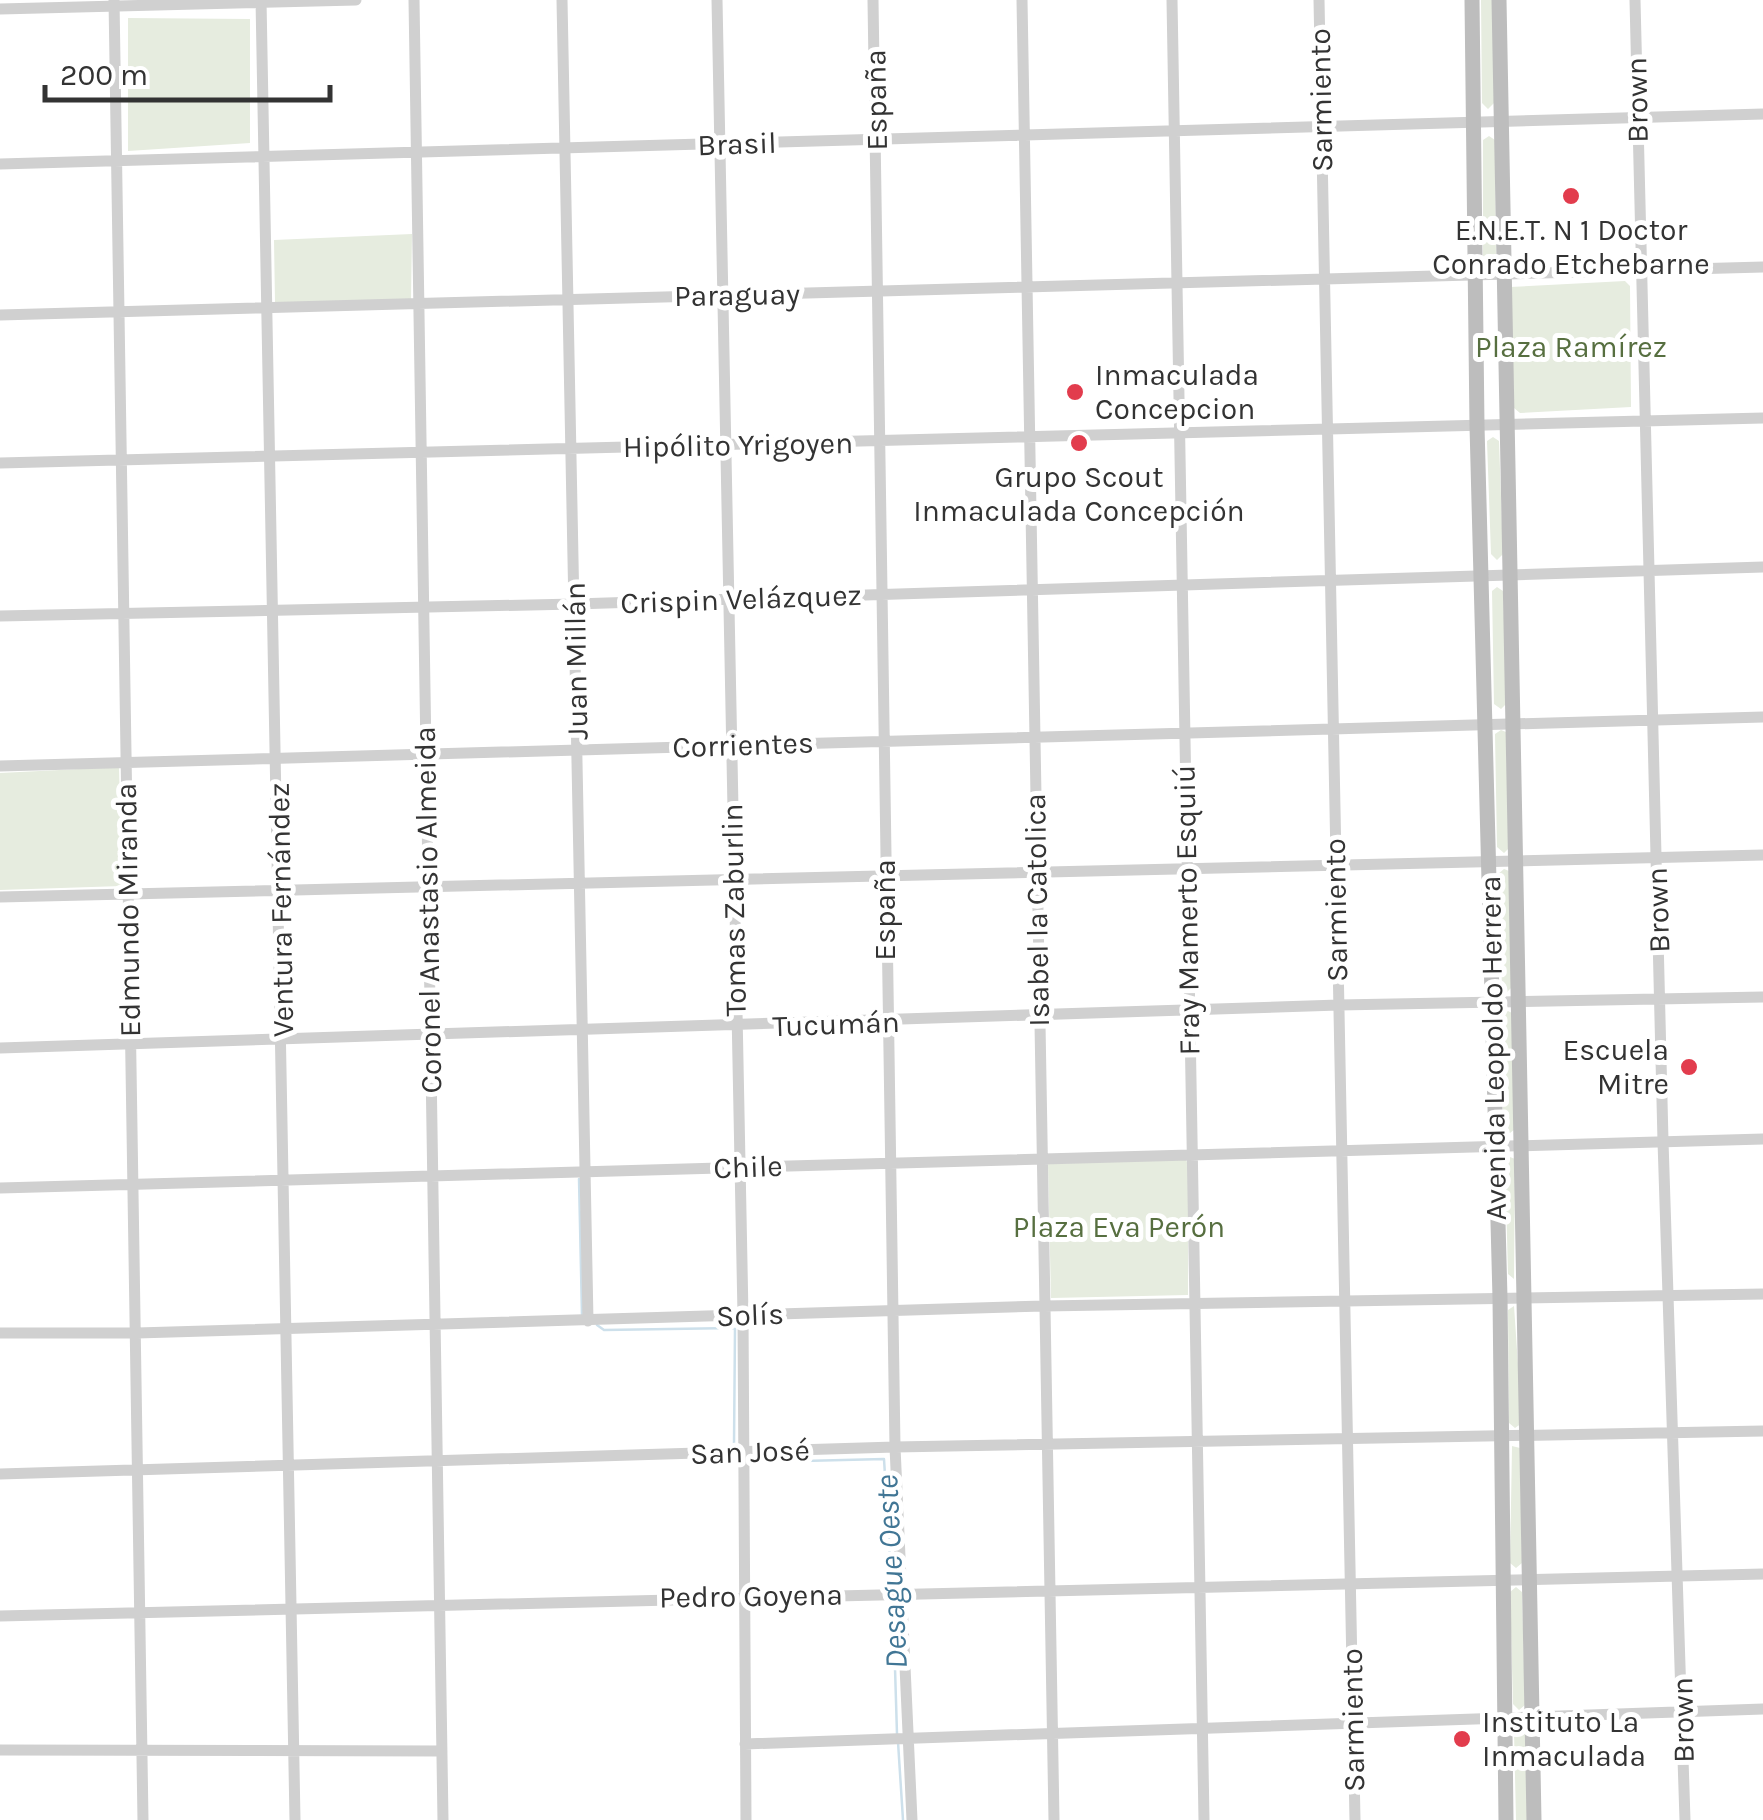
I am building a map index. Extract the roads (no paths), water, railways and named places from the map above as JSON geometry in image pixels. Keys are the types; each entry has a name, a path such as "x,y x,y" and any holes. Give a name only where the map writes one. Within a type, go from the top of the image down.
{"street":[{"path":"0,9 114,3 356,0"},
{"name":"Coronel Anastasio Almeida","path":"414,0 443,1820"},
{"name":"Juan Millán","path":"562,0 588,1322"},
{"name":"Tomas Zaburlin","path":"718,0 726,599 743,1315 746,1820"},
{"name":"España","path":"873,0 895,1448 912,1820"},
{"name":"Isabel la Catolica","path":"1022,0 1054,1820"},
{"name":"Fray Mamerto Esquiú","path":"1172,0 1204,1820"},
{"name":"Sarmiento","path":"1319,0 1355,1820"},
{"name":"Avenida Leopoldo Herrera","path":"1472,0 1477,426 1500,1298 1506,1820"},
{"name":"Avenida Leopoldo Herrera","path":"1499,0 1534,1820"},
{"name":"Brown","path":"1635,0 1662,1141 1685,1820"},
{"name":"Ventura Fernández","path":"261,1 273,456 284,1329 295,1820"},
{"name":"Edmundo Miranda","path":"114,3 143,1820"},
{"path":"1474,123 1763,114"},
{"name":"Brasil","path":"0,164 1474,123"},
{"path":"1475,276 1763,267"},
{"name":"Paraguay","path":"0,314 1475,276"},
{"name":"Hipólito Yrigoyen","path":"0,463 1763,418"},
{"name":"Crispin Velázquez","path":"0,616 575,604 1763,568"},
{"name":"Corrientes","path":"0,766 1763,717"},
{"path":"0,896 1763,855"},
{"name":"Tucumán","path":"0,1048 1338,1005 1763,997"},
{"name":"Chile","path":"0,1188 1763,1139"},
{"name":"Solís","path":"0,1333 588,1322 1197,1302 1763,1294"},
{"name":"San José","path":"0,1474 895,1448 1763,1431"},
{"name":"Pedro Goyena","path":"0,1616 1763,1574"},
{"path":"745,1744 1763,1708"},
{"path":"0,1750 442,1751"}],"waterway":[{"name":"Desague Oeste","path":"579,1179 582,1315"},
{"name":"Desague Oeste","path":"597,1325 604,1330 735,1328 734,1444 738,1447"},
{"name":"Desague Oeste","path":"751,1456 761,1462 884,1459 892,1589"},
{"name":"Desague Oeste","path":"893,1602 897,1734"},
{"name":"Desague Oeste","path":"898,1742 903,1820"}],"place":[{"name":"E.N.E.T. N 1 Doctor Conrado Etchebarne","path":"1571,196"},
{"name":"Inmaculada Concepcion","path":"1075,392"},
{"name":"Grupo Scout Inmaculada Concepción","path":"1079,443"},
{"name":"Escuela Mitre","path":"1689,1067"},
{"name":"Instituto La Inmaculada","path":"1462,1739"}],"park label":[{"name":"Plaza Ramírez","path":"1571,347"},
{"name":"Plaza Eva Perón","path":"1119,1227"}]}
